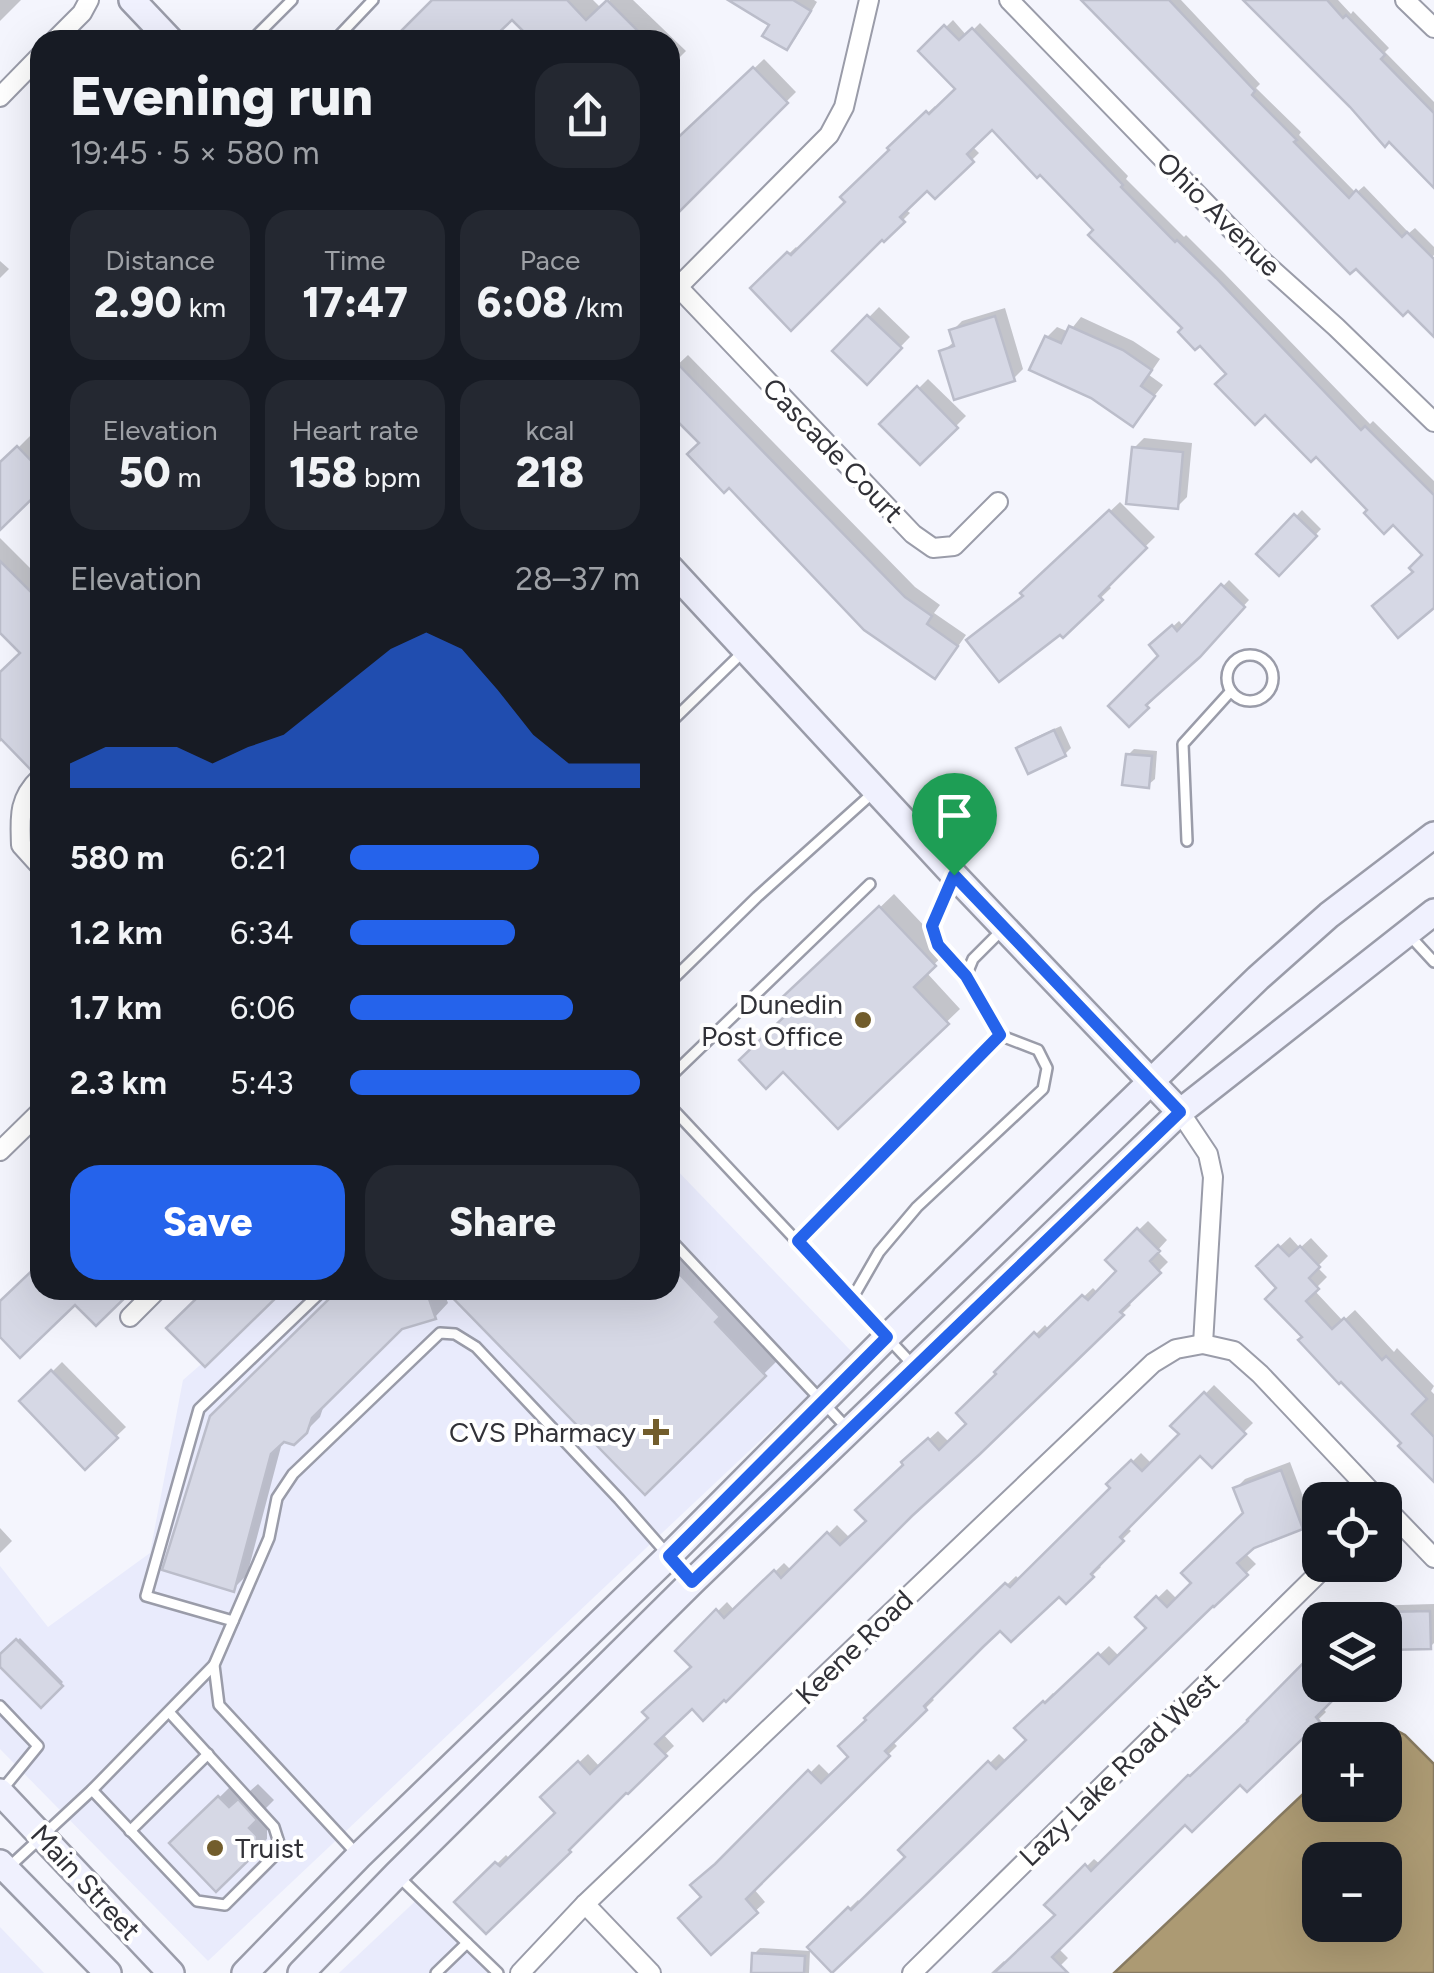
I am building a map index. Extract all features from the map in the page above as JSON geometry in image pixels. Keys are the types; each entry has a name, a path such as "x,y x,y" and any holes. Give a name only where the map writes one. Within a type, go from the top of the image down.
{"main road":[{"path":"132,0 160,30"},
{"path":"680,579 1180,1112"},
{"path":"245,1973 358,1856 669,1556 1150,1081 1329,915 1434,835"},
{"path":"301,1973 692,1582 1180,1112 1434,912"},
{"name":"Main Street","path":"0,1792 172,1973"},
{"name":"Main Street","path":"3,1866 108,1973"}],"street":[{"path":"66,30 89,0"},
{"path":"680,285 828,135 844,107 869,0"},
{"name":"Ohio Avenue","path":"1009,0 1258,257 1434,422"},
{"path":"1406,0 1434,28"},
{"path":"0,97 30,66"},
{"name":"Cascade Court","path":"680,297 913,534 933,548 954,546 998,502"},
{"path":"30,789 20,810 21,845 30,855"},
{"path":"1180,1112 1208,1154 1214,1176 1203,1344 1234,1352 1260,1374 1362,1482"},
{"path":"0,1151 30,1122"},
{"path":"130,1317 146,1300"},
{"name":"Keene Road","path":"520,1973 585,1904 1153,1362 1176,1349 1203,1344"},
{"path":"1402,1525 1434,1558"},
{"name":"Lazy Lake Road West","path":"912,1973 1311,1582"},
{"path":"585,1904 651,1973"}],"lane":[{"path":"262,30 292,0"},
{"path":"344,30 373,0"},
{"path":"680,713 746,649"},
{"path":"1253,654 1271,666 1274,682 1266,696 1251,702 1230,691 1227,676 1232,662 1238,658 1253,654"},
{"path":"1187,841 1183,744 1230,691"},
{"path":"680,972 757,897 878,790"},
{"path":"852,1299 878,1252 917,1207 1043,1090 1046,1068 1038,1050 1000,1035 966,976 938,945 932,926 954,875"},
{"path":"680,1067 870,884"},
{"path":"966,976 972,959 1004,928"},
{"path":"1408,934 1434,962"},
{"path":"798,1241 1000,1035"},
{"path":"680,1117 914,1366"},
{"path":"680,1249 849,1430"},
{"path":"233,1621 146,1596 199,1408 312,1300"},
{"path":"3,1866 92,1790 214,1664 269,1538 277,1498 293,1474 440,1333 455,1334 476,1347 692,1582"},
{"path":"214,1664 219,1705 358,1856"},
{"path":"0,1706 38,1746 0,1792"},
{"path":"92,1790 197,1901 225,1905 281,1849 274,1827 169,1712"},
{"path":"130,1830 208,1754"},
{"path":"397,1874 498,1973"},
{"path":"436,1973 468,1942"}],"shaded area":[{"path":"680,1173 853,1353 208,1961 0,1749 0,1566 48,1627 150,1553 183,1380 275,1300 680,1300"},
{"path":"1402,1733 1434,1764 1434,1973 1114,1973 1302,1795 1302,1822 1402,1822"},
{"path":"423,1894 499,1973 339,1973"},
{"path":"0,1927 44,1973 0,1973"}],"building":[{"path":"432,0 567,0 586,20 607,0 637,30 522,30 512,20 502,30 402,30"},
{"path":"728,0 793,0 811,11 787,50 762,36 769,25"},
{"path":"1081,0 1169,0 1255,91 1252,95 1297,140 1294,142 1349,198 1356,190 1402,237 1407,232 1434,259 1434,337 1408,311 1403,316 1356,269 1350,274"},
{"path":"1243,0 1327,0 1343,18 1346,15 1385,55 1381,59 1434,113 1434,188 1389,142 1385,147"},
{"path":"944,25 959,40 972,28 1175,242 1216,278 1361,430 1365,426 1434,495 1434,608 1398,638 1372,606 1413,572 1409,568 1422,555 1393,525 1384,534 1364,513 1367,510 1316,457 1311,462 1265,415 1255,425 1215,384 1226,374 1200,346 1195,350 1178,332 1182,328 1088,235 1093,230 992,130 967,154 974,162 935,199 927,191 900,217 905,222 791,331 750,288 787,252 791,255 845,202 840,197 887,148 955,89 918,51"},
{"path":"753,67 788,103 680,211 680,136"},
{"path":"867,315 902,348 867,385 832,351"},
{"path":"995,316 1015,381 954,400 939,351 954,346 949,330"},
{"path":"1069,326 1123,350 1152,370 1141,386 1155,396 1133,427 1091,398 1029,370 1045,336 1061,343"},
{"path":"680,366 905,597 932,616 927,624 958,646 935,679 864,630 729,488 724,493 687,454 699,443 680,424"},
{"path":"917,386 958,428 920,465 879,424"},
{"path":"17,446 30,460 30,501 0,530 0,462"},
{"path":"1132,447 1183,452 1178,509 1126,504"},
{"path":"1109,510 1147,548 1099,596 1103,600 1063,638 1060,635 999,682 966,640 1023,596 1020,593"},
{"path":"1294,514 1317,536 1279,576 1256,554"},
{"path":"0,561 30,591 30,769 0,738 0,672 20,653 0,633"},
{"path":"1221,584 1245,607 1200,657 1146,705 1149,708 1129,727 1108,706 1158,656 1149,645 1172,625 1177,631"},
{"path":"1054,730 1066,756 1028,774 1016,748"},
{"path":"1126,754 1152,756 1149,788 1122,785"},
{"name":"Dunedin Post Office","path":"879,906 936,966 914,987 949,1024 838,1129 783,1072 766,1089 739,1060 786,1015 775,1004"},
{"path":"1137,1228 1160,1251 1150,1261 1161,1273 1120,1312 1124,1315 912,1516 726,1702 703,1721 692,1709 655,1744 667,1756 486,1934 454,1902 495,1862 500,1866 555,1813 540,1797 578,1761 590,1774 648,1718 642,1712 691,1667 675,1651 716,1609 724,1618 774,1570 781,1578 827,1532 840,1545 866,1521 855,1510 928,1438 939,1450 966,1424 956,1413 1034,1332 1039,1337 1082,1295 1088,1300 1116,1271 1105,1260"},
{"path":"1278,1245 1289,1256 1300,1246 1320,1267 1309,1278 1319,1289 1306,1301 1332,1329 1344,1318 1382,1360 1386,1356 1427,1399 1412,1414 1434,1437 1434,1482 1398,1446 1401,1443 1298,1340 1302,1337 1265,1299 1276,1288 1256,1266"},
{"path":"30,1272 30,1300 123,1300 96,1326 75,1305 20,1358 0,1337 0,1301"},
{"path":"680,1275 720,1317 715,1322 766,1376 645,1495 455,1300 680,1300"},
{"path":"195,1300 274,1300 205,1367 166,1328"},
{"path":"328,1300 429,1300 436,1319 402,1329 312,1418 307,1433 294,1445 284,1442 271,1454 234,1592 162,1570 210,1416"},
{"path":"51,1370 118,1438 85,1470 19,1401"},
{"path":"1204,1392 1246,1434 1212,1468 1200,1456 1120,1537 1124,1541 1066,1604 1059,1597 1011,1642 1000,1631 983,1647 885,1751 890,1756 746,1899 758,1913 711,1955 678,1918 701,1897 690,1885 808,1770 821,1783 848,1757 838,1746 864,1718 1005,1583 1010,1587 1110,1488 1106,1484 1131,1460 1142,1471 1179,1434 1170,1426"},
{"path":"1281,1470 1302,1529 1254,1548 1237,1563 1248,1575 832,1973 807,1947 905,1857 898,1850 988,1761 996,1769 1026,1740 1014,1728 1098,1653 1109,1664 1146,1628 1135,1617 1156,1596 1167,1607 1191,1583 1181,1573 1243,1513 1233,1488"},
{"path":"1430,1611 1431,1649 1402,1650 1402,1612"},
{"path":"16,1639 63,1686 41,1708 0,1667 0,1654"},
{"path":"1302,1664 1302,1702 1331,1702 1316,1717 1320,1722 1302,1722 1302,1739 1247,1792 1240,1785 1192,1832 1185,1825 1052,1957 1068,1973 994,1973 1055,1915 1044,1905 1085,1864 1091,1871"},
{"name":"Truist","path":"218,1796 229,1807 238,1799 257,1820 249,1828 257,1836 256,1853 216,1892 169,1843"},
{"path":"752,1953 805,1956 804,1973 751,1973"}],"place":[{"name":"Dunedin Post Office","path":"863,1020"},
{"name":"CVS Pharmacy","path":"656,1432"},
{"name":"Truist","path":"215,1848"}],"route":[{"path":"954,875 1180,1112 692,1582 669,1556 887,1337 798,1241 1000,1035 966,976 938,945 932,926 954,875"}]}
